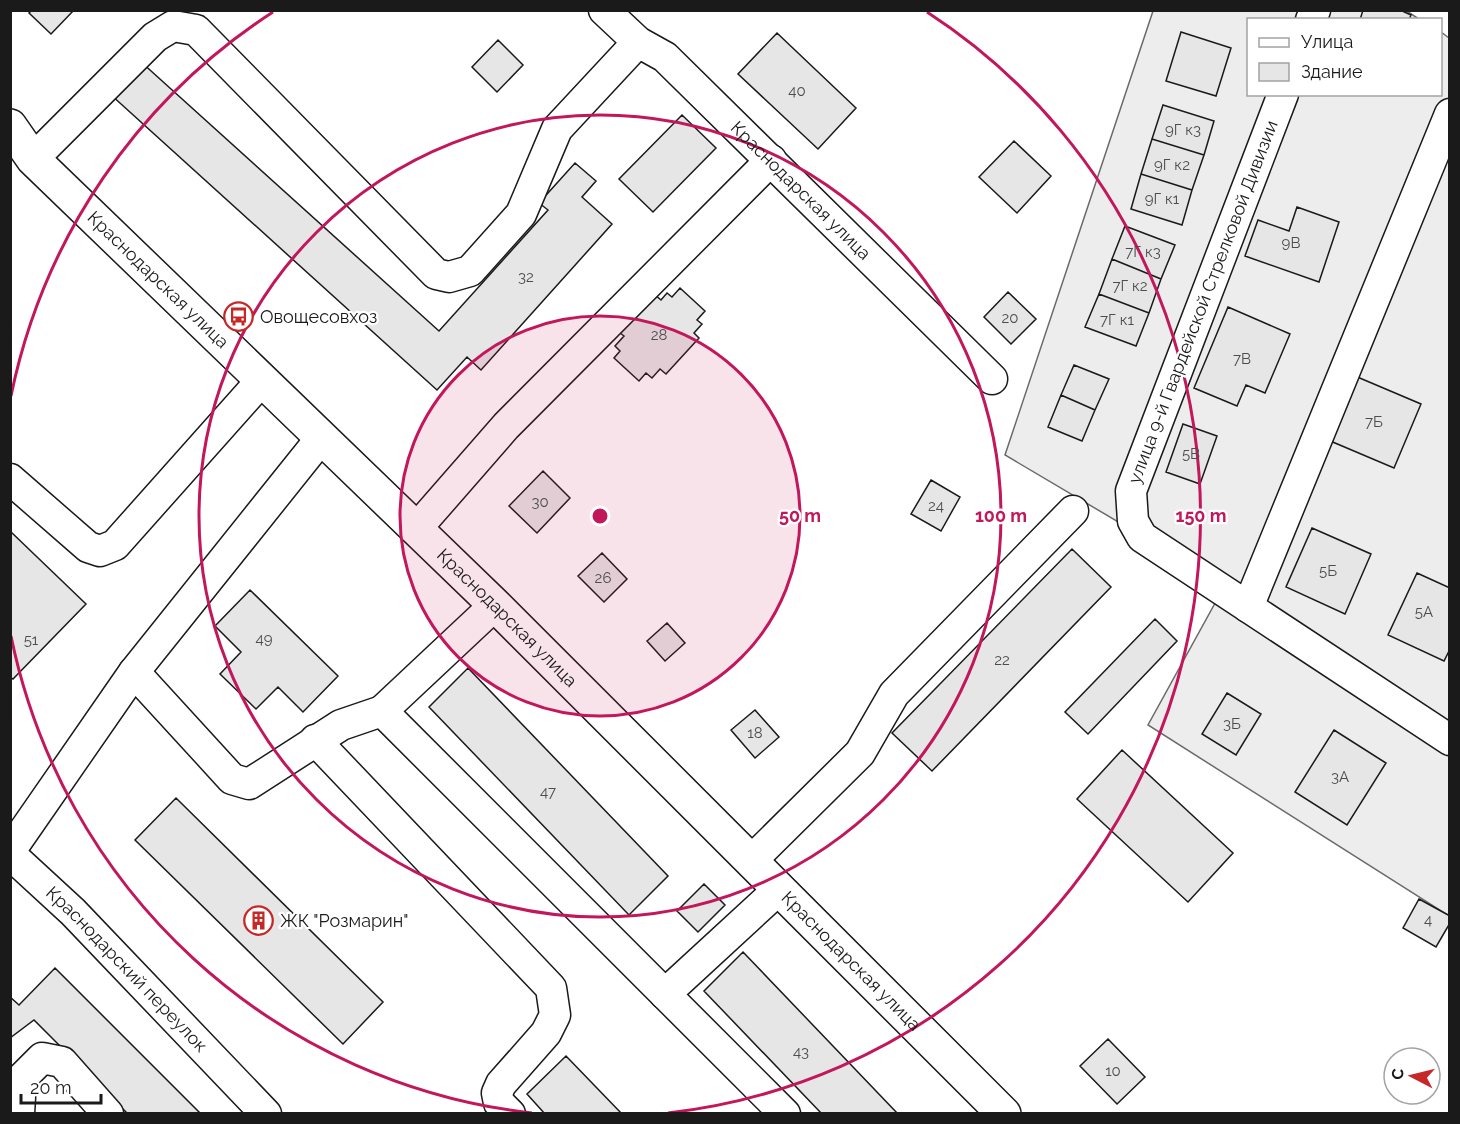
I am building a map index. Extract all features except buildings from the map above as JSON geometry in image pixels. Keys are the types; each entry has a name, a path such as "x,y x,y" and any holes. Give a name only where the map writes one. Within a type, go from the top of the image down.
{"main road":[{"name":"Краснодарская улица","path":"10,126 33,159 417,528 1004,1113"}],"street":[{"name":"Краснодарская улица","path":"604,10 638,42 665,57 992,379"},
{"path":"33,159 155,37 173,26 196,30 436,274 450,278 470,271 521,214 558,129 638,42"},
{"name":"улица 9-й Гвардейской Стрелковой Дивизии","path":"1282,96 1131,491 1133,521 1142,537 1449,740"},
{"path":"1248,607 1449,114"},
{"path":"417,528 506,426 771,160"},
{"path":"10,479 88,547 100,551 115,545 262,380"},
{"path":"10,852 134,672 322,437"},
{"path":"751,861 860,753 894,694 1073,512"},
{"path":"134,672 232,779 249,784 341,725 382,711 495,605"},
{"path":"382,711 785,1113"},
{"path":"315,740 551,988 555,1015 546,1033 501,1084 496,1093 500,1103 510,1113"},
{"name":"Краснодарский переулок","path":"10,852 74,912 266,1113"},
{"path":"665,993 779,888"},
{"path":"19,1113 21,1078 42,1058 62,1062 108,1113"}],"shaded area":[{"path":"1405,10 1417,18 1247,18 1247,96 1442,96 1442,33 1449,38 1449,916 1148,725 1225,585 1005,455 1153,11"}],"place":[{"name":"Овощесовхоз","path":"239,317"},
{"name":"ЖК \"Розмарин\"","path":"259,921"}]}
